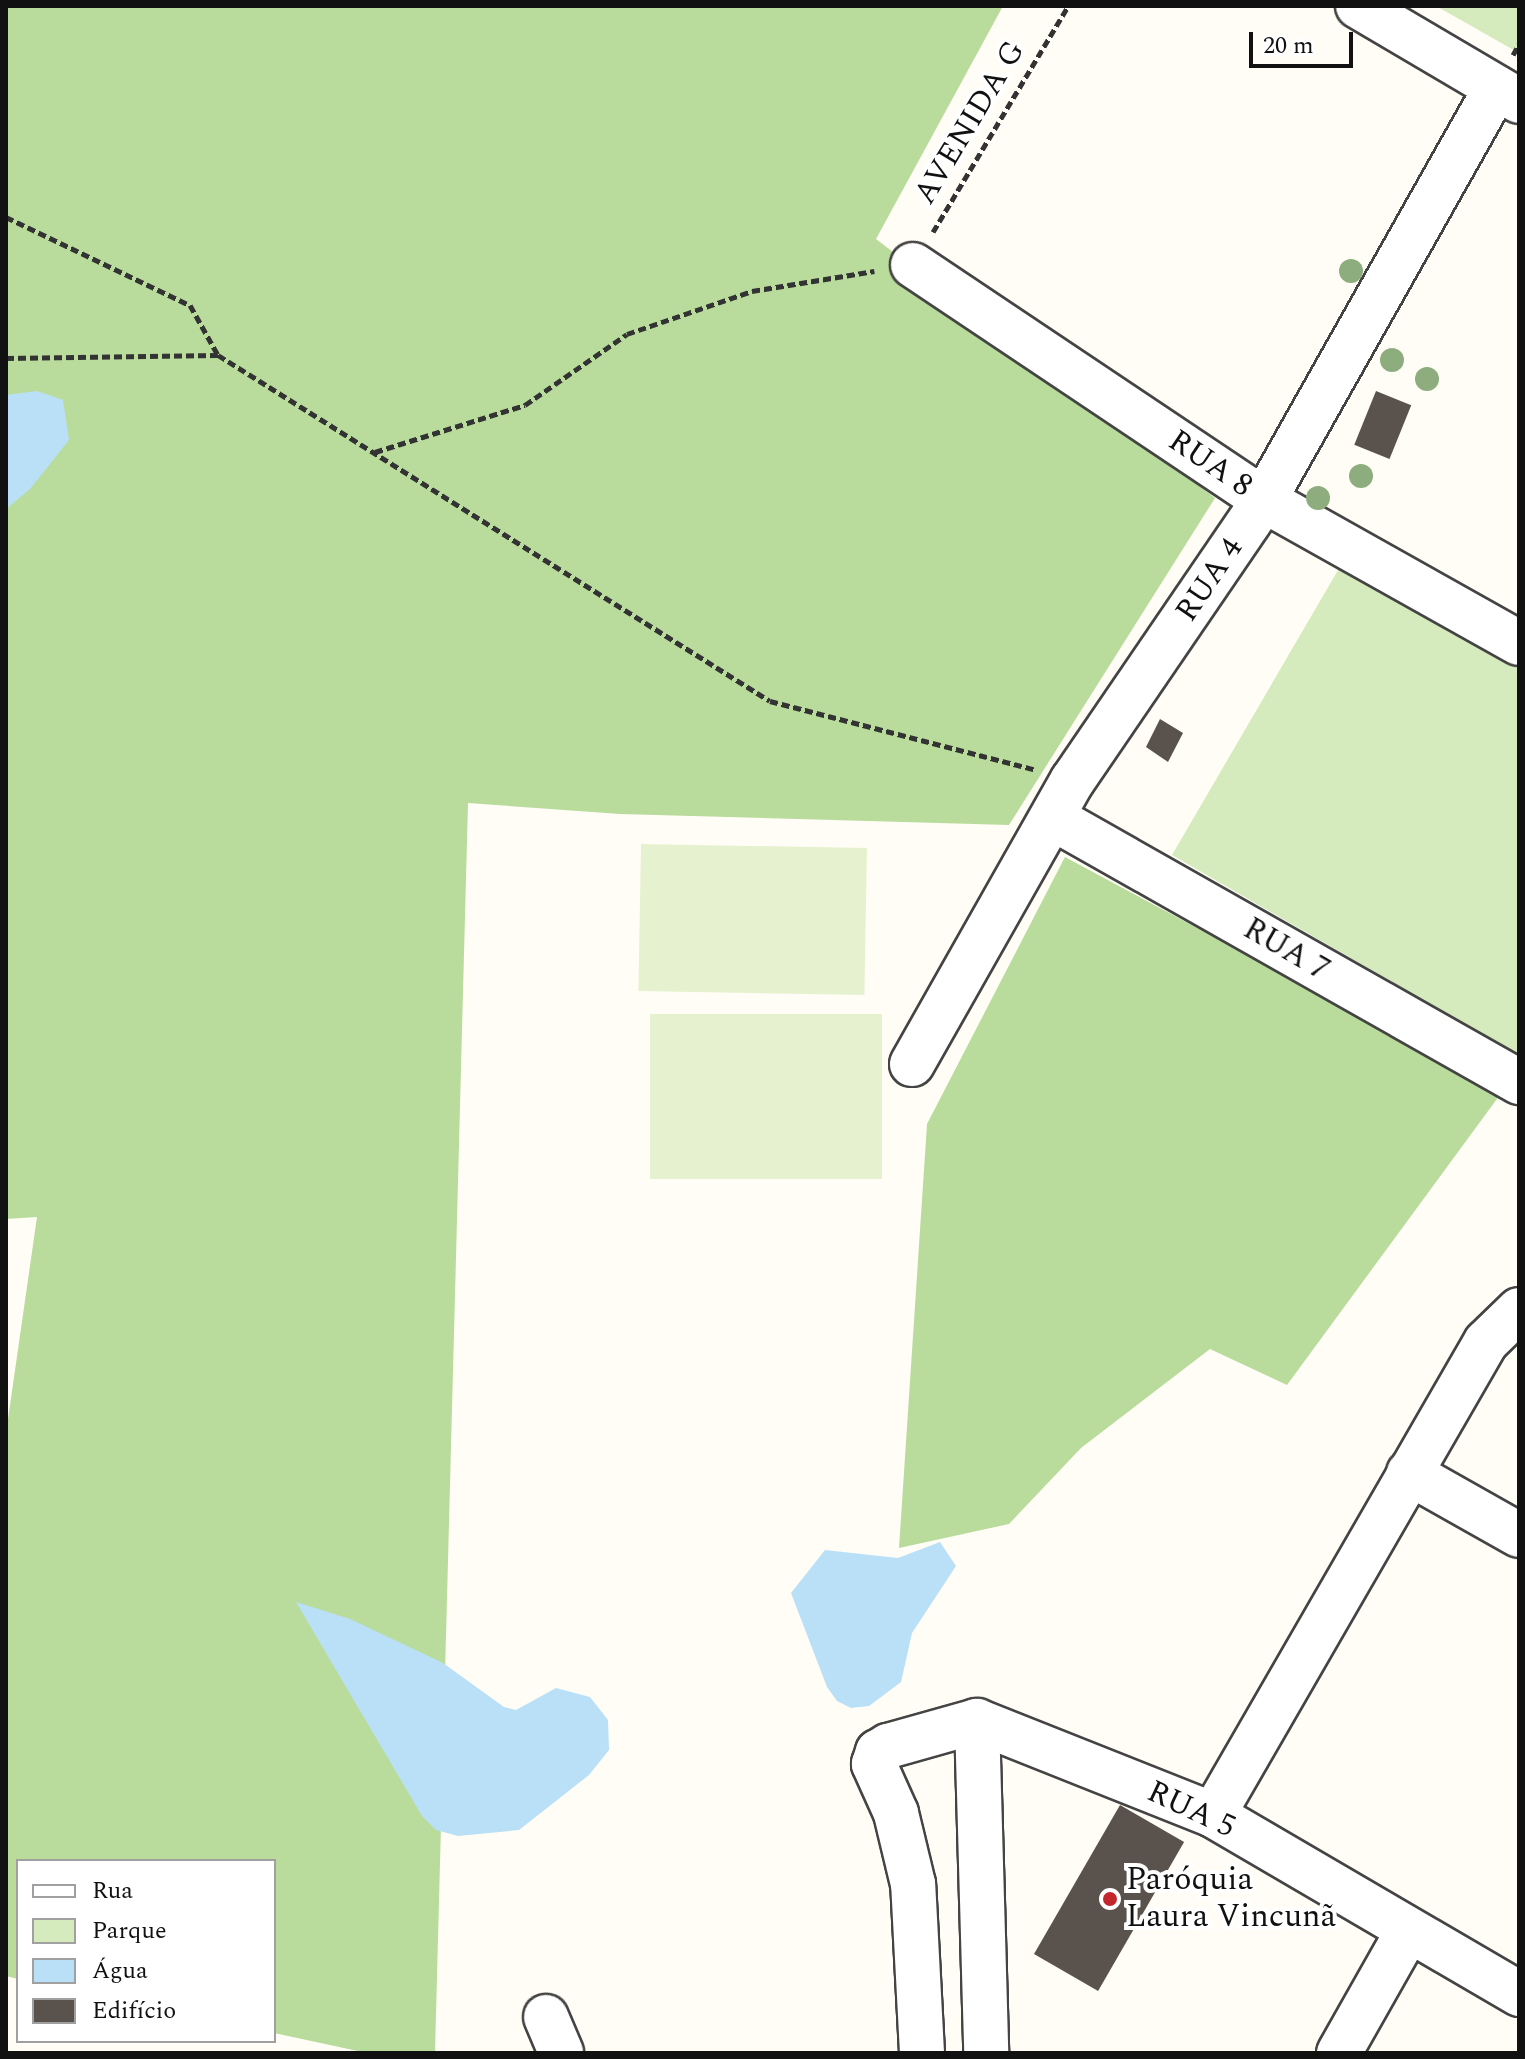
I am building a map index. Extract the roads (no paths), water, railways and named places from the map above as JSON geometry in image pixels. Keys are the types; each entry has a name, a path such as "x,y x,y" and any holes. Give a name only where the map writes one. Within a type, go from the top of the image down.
{"street":[{"path":"1358,6 1508,94"},
{"name":"RUA 4","path":"912,1064 1073,780 1264,500 1508,94"},
{"name":"RUA 8","path":"913,265 1264,500 1519,643"},
{"name":"RUA 7","path":"1053,818 1519,1082"},
{"path":"1213,1815 1486,1342 1519,1310"},
{"path":"1409,1473 1519,1535"},
{"path":"922,2053 913,1884 896,1813 874,1764 878,1752 888,1746 977,1721 986,2053"},
{"name":"RUA 5","path":"977,1721 1213,1815 1519,1994"},
{"path":"1339,2053 1408,1931"}],"water":[{"path":"37,391 63,400 69,440 30,489 6,509 6,395"},
{"path":"940,1542 956,1566 912,1633 901,1682 869,1706 851,1708 837,1701 827,1687 791,1593 825,1550 898,1558"},
{"path":"296,1602 350,1619 443,1663 504,1707 516,1710 556,1688 590,1697 608,1720 609,1750 589,1775 519,1830 458,1836 436,1830 422,1816"}],"place":[{"name":"Paróquia Laura Vincunã","path":"1110,1899"}]}
